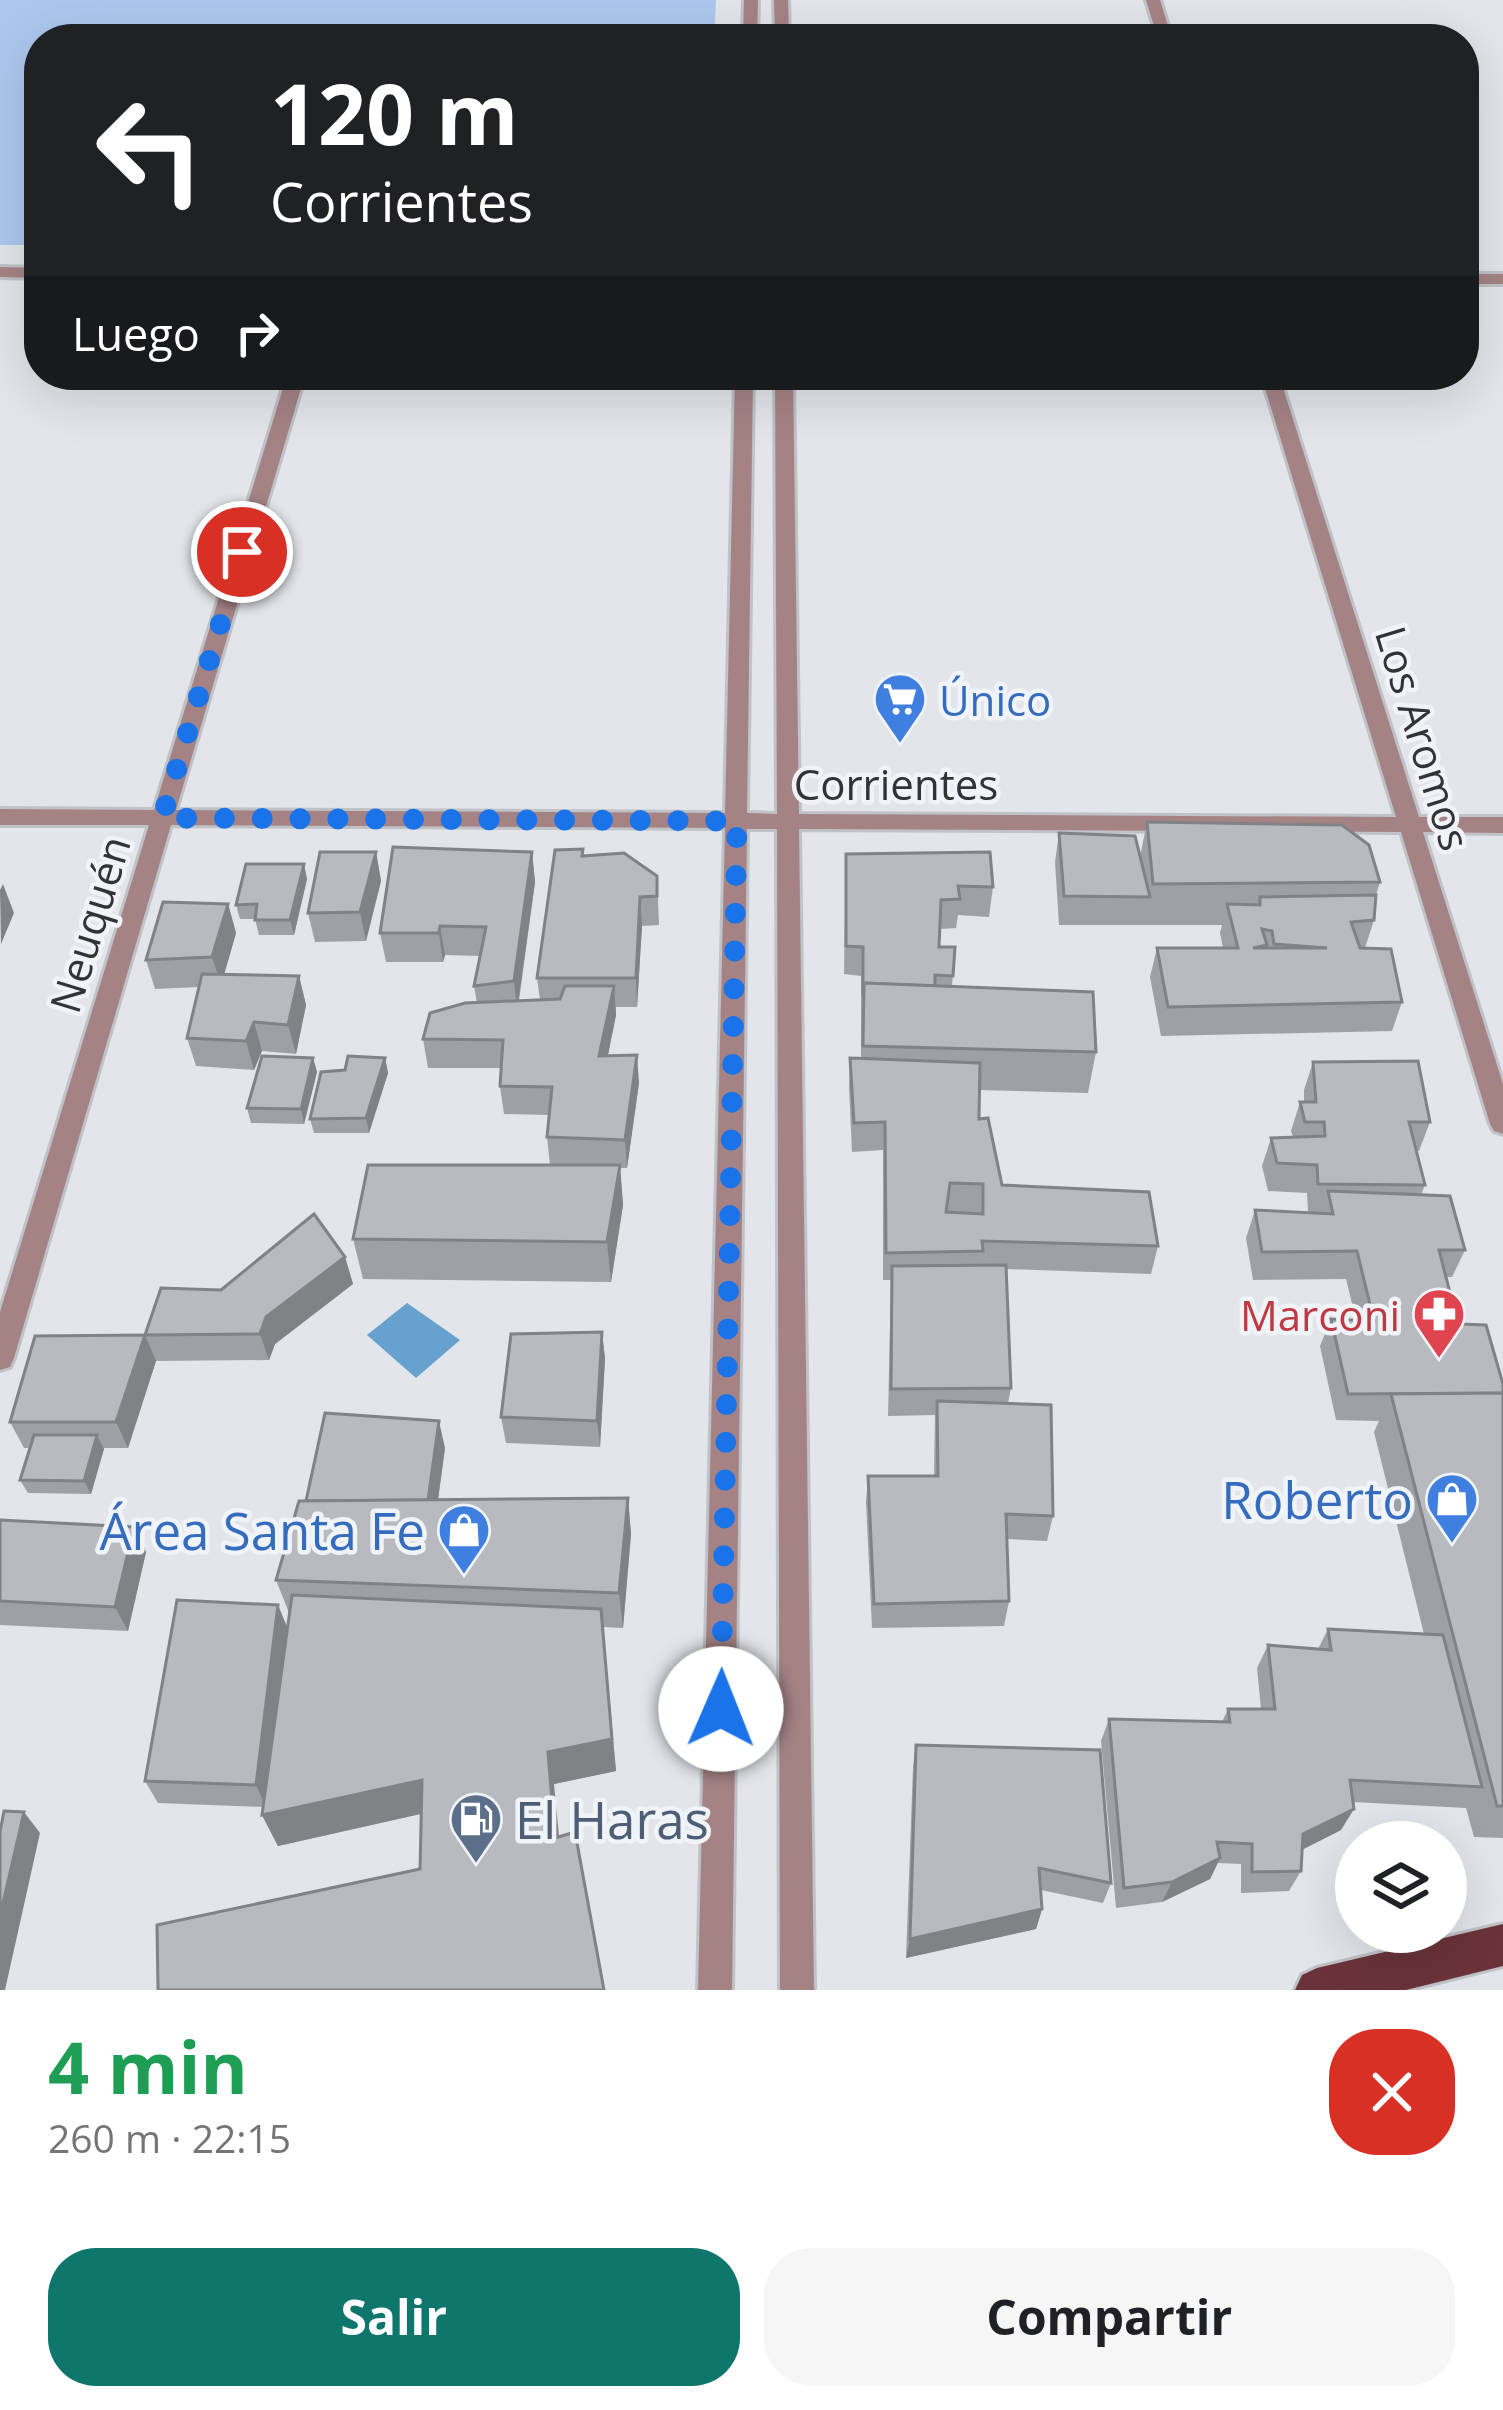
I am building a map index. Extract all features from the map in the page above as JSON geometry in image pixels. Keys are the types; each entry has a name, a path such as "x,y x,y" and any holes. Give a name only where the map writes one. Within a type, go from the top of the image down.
{"main road":[{"path":"1317,1990 1503,1945"}],"street":[{"name":"Neuquén","path":"0,1358 291,390"},
{"path":"716,1990 745,390"},
{"path":"784,390 797,1990"},
{"name":"Los Aromos","path":"1275,390 1503,1124"},
{"name":"Corrientes","path":"0,817 1503,825"}],"shaded area":[{"path":"0,0 716,0 715,24 24,24 24,245 0,245"},
{"path":"407,1303 460,1340 416,1378 367,1335"}],"building":[{"path":"1147,822 1342,825 1369,845 1380,882 1153,884"},
{"path":"1059,833 1135,836 1150,897 1064,896"},
{"path":"393,847 532,852 514,981 474,986 486,927 380,933"},
{"path":"583,849 582,856 624,853 657,876 657,896 640,897 636,978 537,978 555,850"},
{"path":"320,852 376,852 360,912 308,913"},
{"path":"990,852 993,887 958,886 960,899 941,900 939,947 955,947 953,976 935,975 935,986 864,983 863,996 863,947 846,946 846,854"},
{"path":"246,864 304,864 290,920 255,920 257,904 236,905"},
{"path":"1376,895 1374,920 1351,922 1360,948 1391,949 1402,1002 1168,1007 1157,948 1238,948 1227,904 1260,905 1260,897","holes":["1262,929 1272,931 1274,944 1327,948 1253,948 1267,945"]},
{"path":"163,902 228,904 212,957 146,960"},
{"path":"202,974 299,976 288,1025 254,1022 246,1041 187,1038"},
{"path":"864,983 1093,992 1096,1052 863,1046"},
{"path":"565,986 614,986 599,1056 637,1055 625,1140 547,1137 552,1087 500,1086 503,1040 423,1039 430,1013 465,1003 560,999"},
{"path":"262,1056 313,1058 301,1109 247,1108"},
{"path":"348,1056 385,1058 366,1118 310,1119 321,1072 345,1070"},
{"path":"850,1058 980,1063 979,1119 988,1118 1002,1185 1149,1192 1158,1246 982,1241 983,1251 886,1253 885,1122 854,1123","holes":["950,1183 983,1184 983,1214 946,1212"]},
{"path":"1418,1061 1430,1122 1409,1122 1425,1185 1318,1184 1317,1165 1277,1163 1271,1138 1325,1136 1324,1122 1305,1122 1300,1102 1316,1102 1313,1062"},
{"path":"368,1165 620,1165 607,1242 353,1239"},
{"path":"1328,1191 1450,1196 1465,1250 1439,1250 1455,1312 1459,1324 1486,1325 1503,1393 1348,1394 1331,1319 1374,1321 1357,1251 1262,1252 1255,1210 1333,1214"},
{"path":"314,1214 345,1257 266,1317 260,1334 145,1335 161,1288 221,1290"},
{"path":"1006,1265 1011,1388 891,1389 892,1266"},
{"path":"602,1332 597,1421 501,1417 511,1334"},
{"path":"145,1335 116,1422 10,1422 35,1336"},
{"name":"Roberto","path":"1503,1393 1503,1806 1497,1806 1391,1394"},
{"path":"937,1401 1051,1405 1053,1516 1006,1514 1009,1601 874,1604 868,1476 938,1476"},
{"path":"325,1413 439,1421 428,1500 306,1501"},
{"path":"34,1435 97,1435 84,1481 20,1480"},
{"path":"628,1498 619,1593 276,1580 299,1501"},
{"path":"0,1520 134,1527 115,1607 0,1601"},
{"path":"292,1595 601,1609 612,1739 548,1752 555,1838 575,1832 604,1990 158,1990 157,1925 420,1869 422,1780 262,1815"},
{"path":"177,1600 278,1605 256,1785 145,1781"},
{"path":"1328,1629 1443,1635 1482,1787 1350,1780 1354,1809 1303,1834 1301,1871 1252,1872 1252,1844 1217,1842 1220,1858 1172,1882 1124,1888 1109,1719 1230,1722 1228,1709 1275,1709 1268,1645 1331,1650"},
{"path":"916,1745 1100,1750 1111,1883 1039,1868 1042,1909 910,1939"},
{"path":"4,1811 24,1812 0,1916 0,1832"}],"place":[{"name":"Único","path":"900,745"},
{"name":"Marconi","path":"1439,1360"},
{"name":"Roberto","path":"1452,1545"},
{"name":"Área Santa Fe","path":"464,1576"},
{"name":"El Haras","path":"476,1865"}],"route":[{"path":"242,552 162,818 737,821 721,1709"}]}
